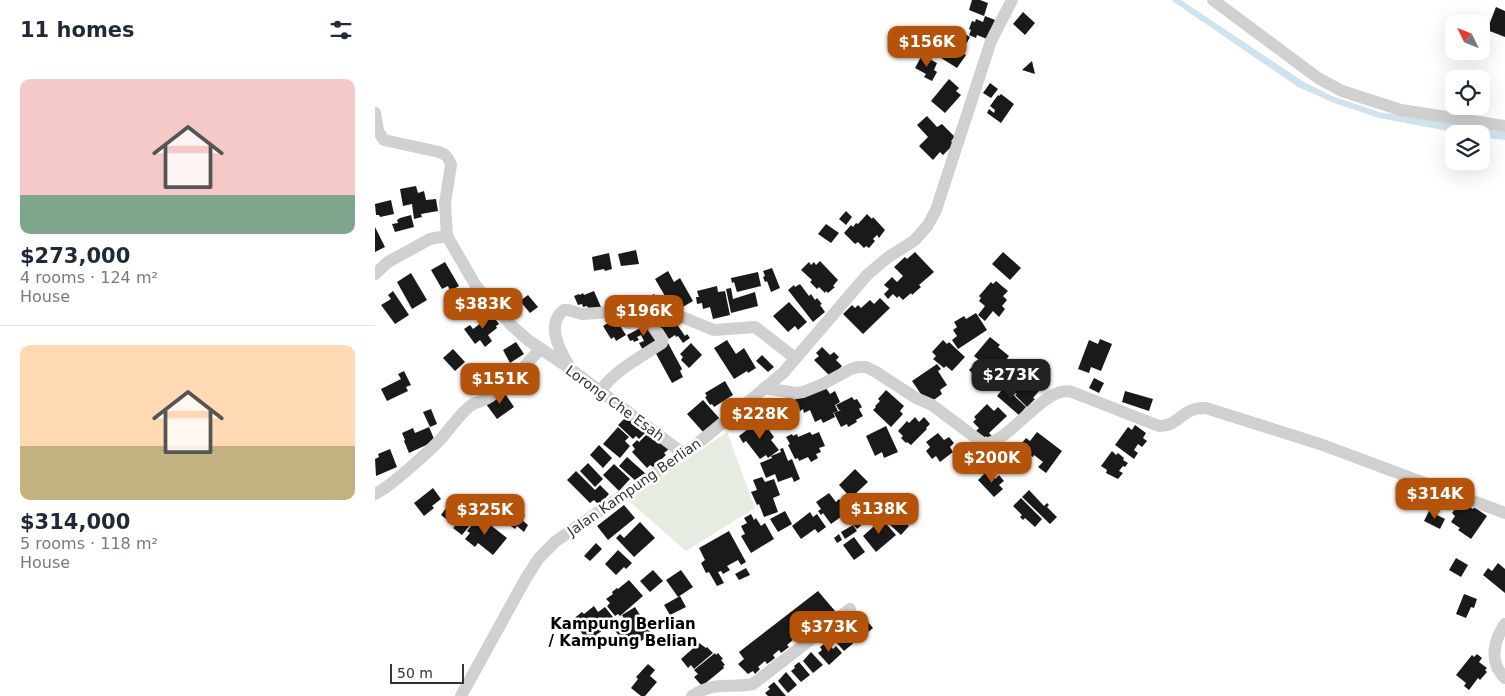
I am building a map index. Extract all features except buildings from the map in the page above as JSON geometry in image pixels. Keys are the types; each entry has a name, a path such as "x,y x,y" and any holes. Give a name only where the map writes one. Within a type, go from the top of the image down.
{"street":[{"name":"Jalan Kampung Berlian","path":"461,696 526,578 539,558 555,541 684,454 783,373 867,275 887,258 915,240 928,225 936,210 991,41 1012,0"},
{"path":"1213,0 1318,78 1342,91 1401,110 1505,126"},
{"name":"Lorong Che Esah","path":"375,113 377,131 384,140 439,152 450,160 451,165 445,203 447,236 476,286 511,325 540,349 601,391 684,454"},
{"path":"375,274 388,262 431,239 447,236"},
{"path":"572,370 560,350 555,330 557,317 564,310 582,314 612,312 629,323 649,321 662,340 662,343 623,369 601,391"},
{"path":"682,317 714,330 755,327 795,358"},
{"path":"375,494 380,492 439,442 457,418 471,405 489,397 511,381 540,349"},
{"path":"765,388 796,393 803,392 828,382 858,366 866,367 916,398 933,405 984,444 990,444 1003,435 1032,410 1061,390 1072,392 1159,426 1169,425 1192,409 1206,408 1320,444 1505,513"},
{"path":"692,696 703,689 717,685 753,684 850,609"},
{"path":"1505,624 1495,646 1494,660 1499,673 1505,678"}],"shaded area":[{"path":"727,432 755,508 686,551 628,500"}],"water":[{"path":"1171,0 1181,0 1304,82 1332,96 1379,112 1461,125 1445,125 1445,130 1379,118 1334,103 1298,87"},
{"path":"1490,130 1505,132 1505,140 1490,138"}],"district":[{"name":"Kampung Berlian / Kampung Belian","path":"623,632"}]}
